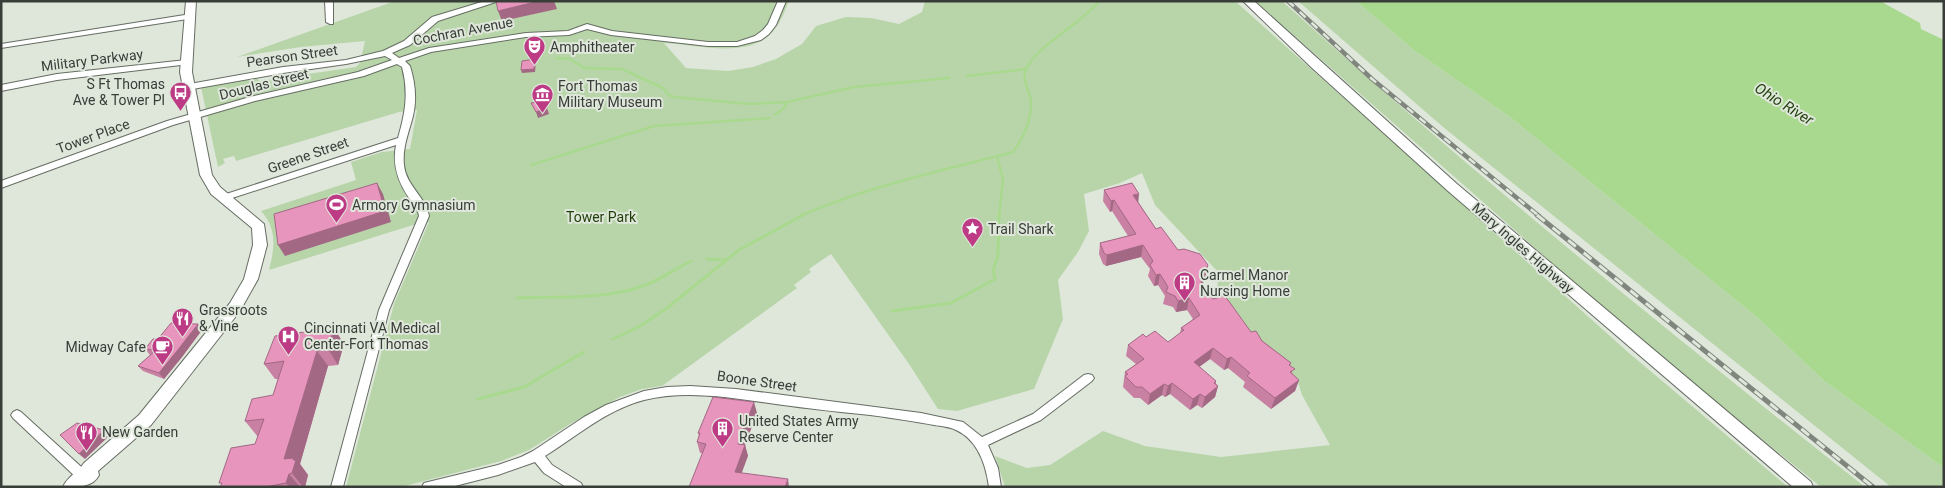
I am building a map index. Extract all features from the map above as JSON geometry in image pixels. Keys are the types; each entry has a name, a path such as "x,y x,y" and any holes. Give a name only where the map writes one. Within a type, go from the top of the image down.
{"main road":[{"path":"77,482 98,472 123,452 137,437 145,420 235,307 251,279 260,245 258,227 245,213 223,198 208,182 187,86 186,62 191,1"},
{"name":"Mary Ingles Highway","path":"1248,1 1413,152 1619,331 1805,487"}],"street":[{"path":"329,1 330,22"},
{"name":"Pearson Street","path":"187,86 283,70 337,64 386,53 407,42 435,18 495,1"},
{"name":"Cochran Avenue","path":"398,62 429,50 520,36 569,33 587,26 611,33 708,44 737,44 758,38 766,32 772,25 782,1"},
{"path":"1,46 190,16"},
{"path":"386,53 398,62"},
{"name":"Military Parkway","path":"1,88 57,77 186,62"},
{"name":"Cochran Avenue","path":"337,487 384,310 424,216 423,210 401,173 399,166 402,140 410,109 410,89 406,66 398,62"},
{"name":"Douglas Street","path":"195,116 253,99 361,74 398,62"},
{"name":"Tower Place","path":"1,185 148,131 195,116"},
{"name":"Greene Street","path":"223,198 402,140"},
{"path":"995,487 994,472 981,443 1038,417 1088,378"},
{"name":"Boone Street","path":"428,487 511,466 538,454 582,424 620,403 649,394 680,390 716,391 945,422 959,425 981,443"},
{"path":"17,415 77,482"},
{"path":"538,454 548,469 577,487"}],"green space":[{"name":"Tower Park","path":"395,1 789,1 775,29 765,39 752,45 738,48 723,48 664,43 686,68 728,71 753,67 776,59 802,44 816,26 846,17 871,18 899,24 922,12 925,1 1235,1 1629,353 1788,487 1005,487 995,456 1027,468 1050,465 1103,431 1145,446 1221,457 1330,445 1302,395 1298,382 1217,301 1218,272 1155,205 1142,173 1120,183 1084,194 1089,231 1078,252 1058,280 1063,319 1034,389 957,411 938,409 909,364 831,254 809,269 811,272 794,285 797,288 662,386 642,389 620,397 570,424 529,450 501,461 401,487 346,487 394,304 429,222 413,225 269,270 273,254 273,239 270,225 261,211 356,180 351,162 382,152 410,149 417,110 399,112 236,161 234,156 223,159 225,163 218,167 201,87 254,76 260,81 356,67 360,63 365,41 301,47 237,57"},
{"path":"1255,1 1282,1 1424,127 1569,249 1865,487 1821,487 1716,402 1559,269"},
{"path":"1298,1 1356,1 1415,51 1510,117 1758,318 1823,380 1944,468 1944,487 1891,487 1443,127"}],"water":[{"name":"Ohio River","path":"1356,1 1880,1 1920,23 1921,29 1944,40 1944,468 1823,380 1758,318 1510,117 1415,51"}],"building":[{"path":"496,1 539,1 498,11"},
{"path":"535,59 534,69 521,70 522,61"},
{"path":"544,101 547,108 536,112 531,103"},
{"path":"377,183 385,211 278,245 274,214"},
{"name":"Carmel Manor Nursing Home","path":"1132,183 1139,194 1133,195 1156,229 1161,227 1178,250 1184,249 1200,254 1208,265 1201,282 1213,299 1224,296 1251,332 1256,331 1262,341 1291,363 1289,365 1295,369 1290,372 1299,380 1275,398 1247,376 1250,373 1231,357 1227,359 1213,348 1194,362 1216,381 1214,383 1218,386 1205,397 1200,394 1193,399 1172,383 1168,386 1164,384 1150,394 1142,387 1136,387 1125,376 1128,374 1125,372 1144,359 1128,345 1143,334 1146,337 1155,331 1168,342 1184,330 1181,328 1200,315 1189,298 1178,301 1175,296 1166,292 1168,287 1160,274 1156,275 1150,265 1153,261 1143,245 1107,255 1104,253 1100,243 1136,234 1114,200 1111,201 1104,190"},
{"path":"171,323 198,324 159,373 138,366 156,350 145,349 153,339 158,339"},
{"path":"334,328 328,349 317,351 284,459 294,458 293,460 296,460 292,473 289,474 286,483 265,487 220,487 222,483 219,483 231,448 255,444 264,419 245,421 252,399 273,395 284,361 264,364 275,336"},
{"name":"United States Army Reserve Center","path":"713,397 754,402 738,444 745,445 735,472 788,479 785,487 689,487 706,444 697,442 700,433 698,433"},
{"path":"77,423 104,430 79,454 60,435"}],"waterway":[{"path":"800,216 826,205 878,188 1013,152 1023,135 1030,115 1031,99 1024,76 1029,63 1047,45 1091,10 1099,1"},
{"path":"557,58 570,59 584,68 622,69 663,88 669,95 674,97 750,104 787,102"},
{"path":"967,76 1026,69"},
{"path":"787,102 854,87 949,78"},
{"path":"775,115 784,108 787,102"},
{"path":"531,165 654,126 770,118"},
{"path":"997,157 1003,179 999,216"},
{"path":"613,339 640,326 667,308 739,250 803,215"},
{"path":"892,311 951,303 995,279 993,270 998,256 999,215"},
{"path":"707,259 726,260"},
{"path":"517,298 613,294 655,281 691,261"},
{"path":"478,399 524,387 584,352"}],"railway":[{"path":"1288,1 1372,79 1539,216"},
{"path":"1537,215 1873,487"}],"place":[{"name":"Amphitheater","path":"534,66"},
{"name":"S Ft Thomas Ave & Tower Pl","path":"181,111"},
{"name":"Fort Thomas Military Museum","path":"542,113"},
{"name":"Armory Gymnasium","path":"336,224"},
{"name":"Trail Shark","path":"972,248"},
{"name":"Carmel Manor Nursing Home","path":"1184,302"},
{"name":"Grassroots & Vine","path":"183,337"},
{"name":"Cincinnati VA Medical Center-Fort Thomas","path":"288,355"},
{"name":"Midway Cafe","path":"162,366"},
{"name":"United States Army Reserve Center","path":"723,448"},
{"name":"New Garden","path":"86,451"}]}
